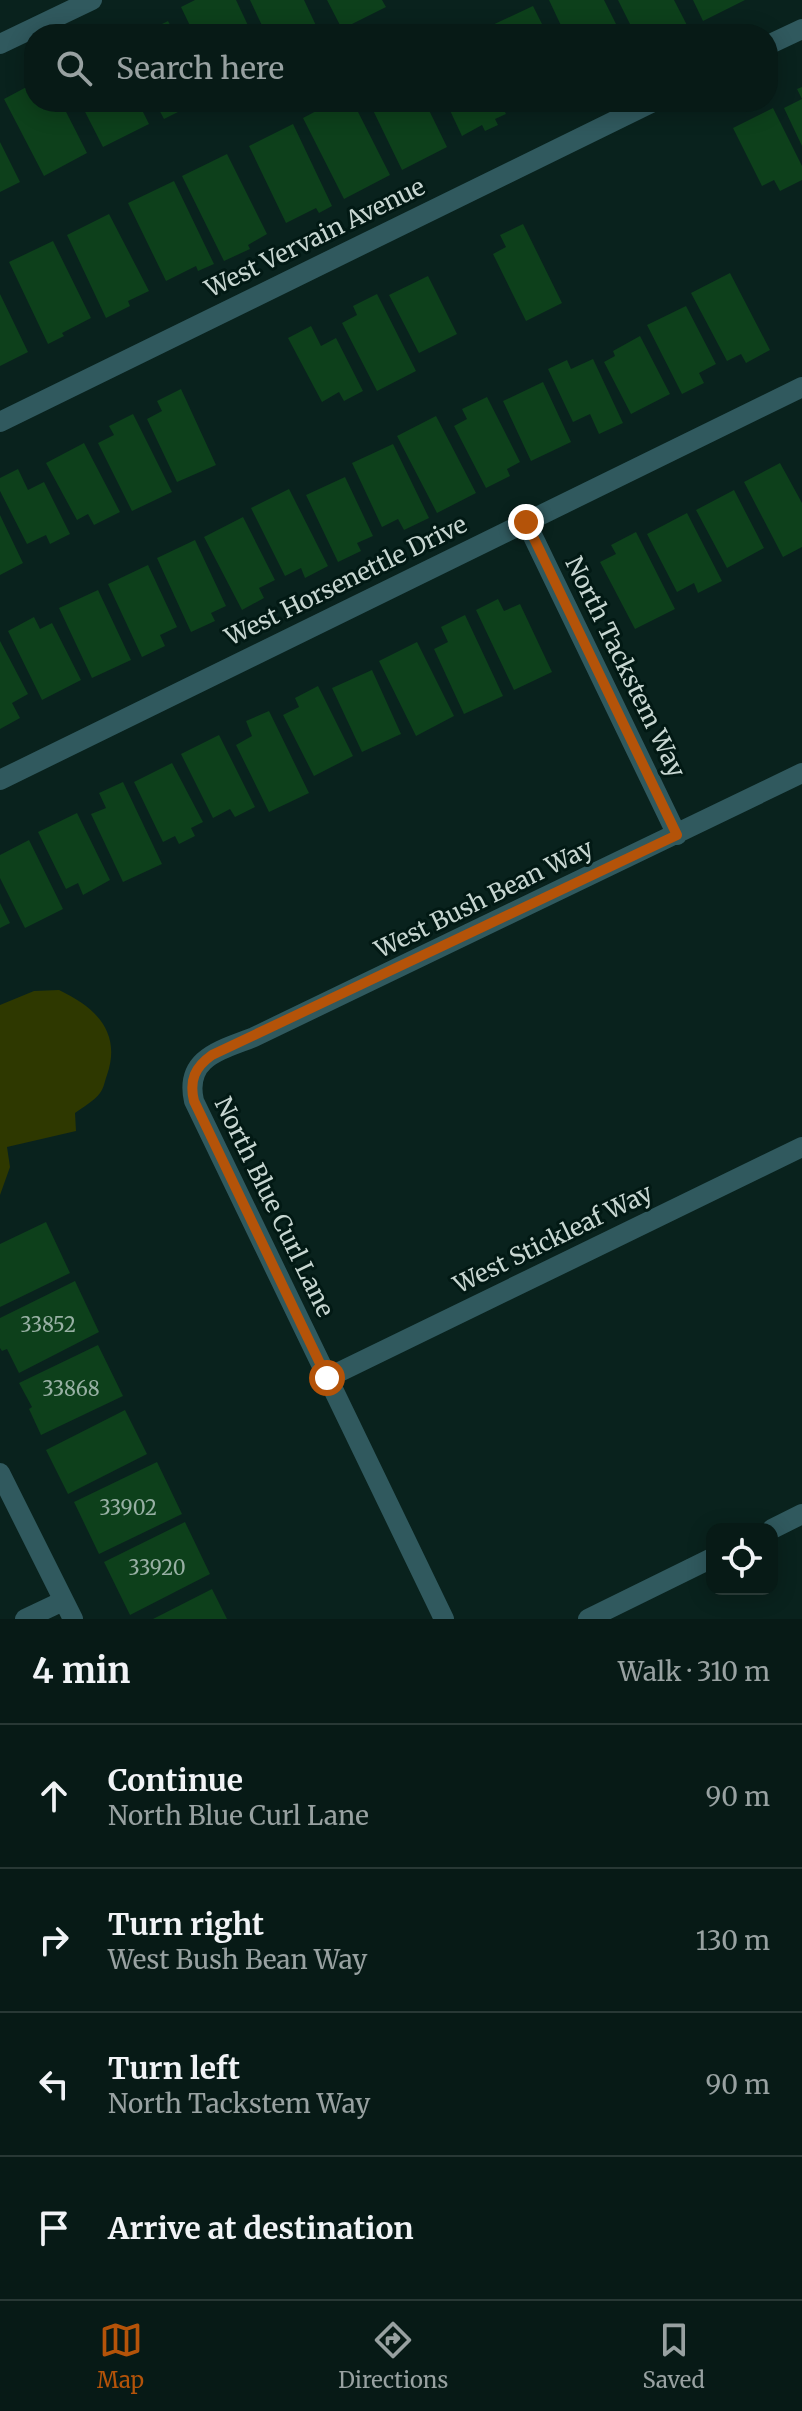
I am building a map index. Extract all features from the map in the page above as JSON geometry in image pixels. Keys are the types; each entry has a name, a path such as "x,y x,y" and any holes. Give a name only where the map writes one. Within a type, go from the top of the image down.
{"street":[{"path":"42,24 92,0"},
{"path":"778,40 802,29"},
{"path":"0,44 24,33"},
{"name":"West Vervain Avenue","path":"0,422 633,112"},
{"name":"West Horsenettle Drive","path":"0,780 802,387"},
{"name":"North Tackstem Way","path":"526,522 677,835"},
{"name":"West Bush Bean Way","path":"193,1075 198,1065 212,1055 802,773"},
{"name":"North Blue Curl Lane","path":"193,1075 191,1088 194,1101 444,1619"},
{"name":"West Stickleaf Way","path":"327,1378 802,1147"},
{"path":"0,1473 68,1610 25,1619"},
{"path":"778,1526 802,1514"},
{"path":"588,1619 706,1561"}],"green space":[{"path":"59,990 84,1004 102,1023 111,1046 107,1075 100,1093 75,1113 76,1131 7,1147 10,1167 0,1195 0,1005 34,991"}],"building":[{"path":"195,0 236,0 247,24 189,24 181,7"},
{"path":"250,0 304,0 315,24 261,24"},
{"path":"327,0 382,0 386,7 352,24 339,24"},
{"path":"549,0 604,0 616,24 560,24"},
{"path":"618,0 674,0 686,24 630,24"},
{"path":"693,0 745,0 703,21"},
{"path":"533,6 542,24 495,24"},
{"path":"24,88 24,112 66,112 87,153 44,176 4,99"},
{"path":"802,99 802,146 784,108"},
{"path":"85,112 143,112 149,124 103,147"},
{"path":"160,112 178,112 164,119"},
{"path":"314,112 358,112 390,175 344,199 303,118"},
{"path":"374,112 430,112 447,147 402,170"},
{"path":"451,112 505,112 495,119 498,125 485,131 482,125 462,136"},
{"path":"765,112 775,112 802,166 802,180 780,191 774,180 762,186 733,128"},
{"path":"293,124 332,206 319,213 316,208 286,223 249,146"},
{"path":"0,142 20,182 0,192"},
{"path":"227,154 267,234 248,245 250,249 224,261 182,176"},
{"path":"174,181 214,264 198,271 196,266 166,281 128,203"},
{"path":"109,214 149,291 128,301 130,306 106,318 67,235"},
{"path":"523,224 562,303 526,321 493,254 506,247 500,235"},
{"path":"53,241 91,318 48,344 9,262"},
{"path":"730,273 770,350 746,363 741,354 727,361 691,293"},
{"path":"428,276 457,334 419,353 389,295"},
{"path":"0,294 28,352 0,366"},
{"path":"377,294 416,371 377,391 342,323 357,315 353,306"},
{"path":"686,306 716,364 699,373 704,383 682,394 647,325"},
{"path":"311,326 321,346 336,338 363,391 344,401 339,392 322,402 288,338"},
{"path":"640,336 670,394 631,414 604,362 615,356 613,351"},
{"path":"593,359 623,423 599,434 590,414 573,422 548,369 567,360 571,369"},
{"path":"543,382 571,442 531,461 503,401"},
{"path":"181,389 216,465 177,482 147,419 162,411 157,401"},
{"path":"487,397 520,462 507,469 510,476 486,488 454,426 467,419 462,409"},
{"path":"133,414 172,492 132,511 98,443 114,435 109,426"},
{"path":"436,416 476,493 437,513 397,436"},
{"path":"84,443 120,512 94,525 88,514 77,520 46,463"},
{"path":"393,444 429,518 404,530 398,519 382,527 352,463"},
{"path":"780,463 802,503 802,547 783,557 744,482"},
{"path":"18,469 28,490 44,482 70,534 50,544 46,535 27,544 0,491 0,478"},
{"path":"345,477 373,536 357,543 361,551 338,562 306,495"},
{"path":"289,489 328,566 305,578 301,568 285,576 251,508"},
{"path":"734,490 764,548 727,568 696,510"},
{"path":"687,513 722,581 698,593 694,583 677,592 647,534"},
{"path":"0,515 23,563 0,575"},
{"path":"243,517 275,580 259,588 264,598 242,610 204,537"},
{"path":"636,532 675,609 635,629 600,562 616,554 611,545"},
{"path":"195,540 226,606 211,613 215,621 191,632 157,558"},
{"path":"148,565 177,627 160,635 165,646 142,657 108,584"},
{"path":"98,590 131,660 92,678 59,608"},
{"path":"498,599 504,611 520,604 552,672 514,690 476,610"},
{"path":"465,615 503,696 464,714 434,649 448,642 441,627"},
{"path":"34,617 40,629 52,623 81,680 42,700 8,631"},
{"path":"0,641 28,694 12,703 20,718 0,729"},
{"path":"417,642 454,716 416,736 379,661"},
{"path":"372,670 401,734 362,752 332,688"},
{"path":"318,686 353,756 314,776 283,715 299,707 295,698"},
{"path":"269,711 309,793 269,812 236,745 252,736 246,721"},
{"path":"219,735 255,807 235,817 230,809 213,818 181,754"},
{"path":"172,763 203,822 191,828 195,836 179,844 175,836 163,842 134,782"},
{"path":"123,782 162,864 123,882 91,814 106,808 99,793"},
{"path":"77,813 110,880 83,895 78,883 66,889 38,832"},
{"path":"29,840 63,909 25,928 0,878 0,855"},
{"path":"0,903 10,923 0,928"},
{"path":"46,1222 70,1273 0,1307 0,1244"},
{"path":"75,1281 99,1332 19,1373 7,1349 2,1351 0,1348 0,1318"},
{"path":"98,1345 123,1396 41,1435 29,1409 32,1407 19,1383"},
{"path":"125,1410 147,1454 68,1494 46,1450"},
{"path":"157,1462 182,1514 99,1554 74,1502"},
{"path":"185,1522 210,1574 130,1615 104,1562"},
{"path":"212,1589 227,1619 153,1619"}],"route":[{"path":"327,1378 194,1101 191,1088 198,1065 212,1055 677,835 526,522"}]}
